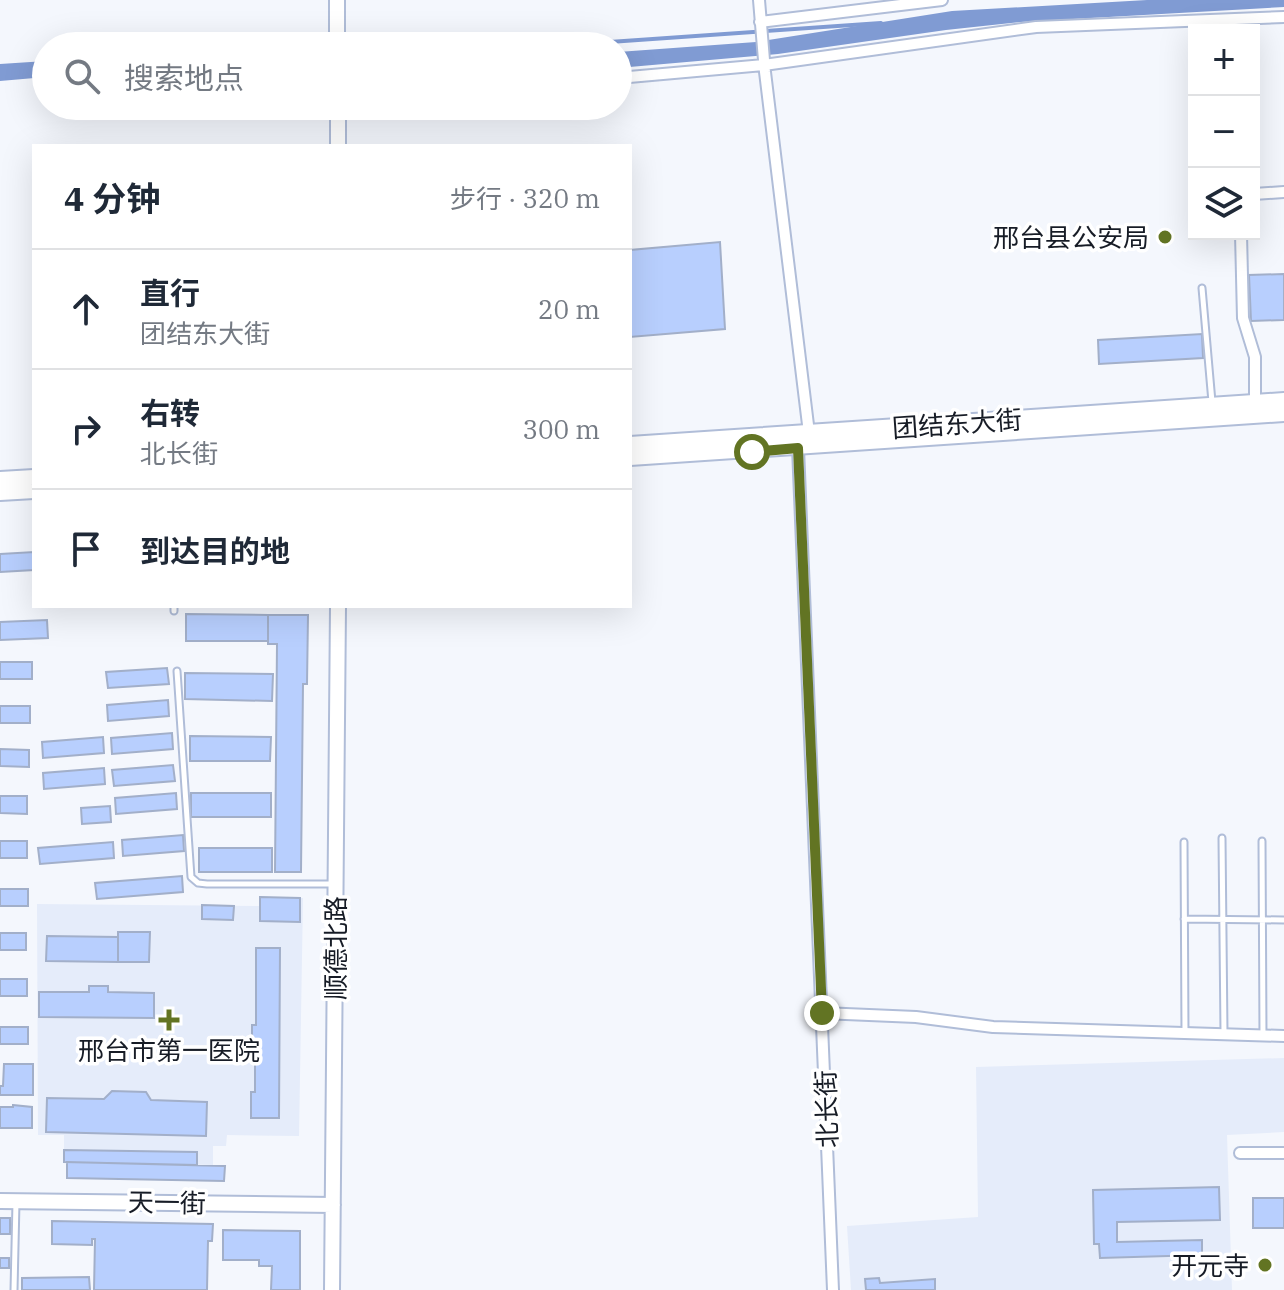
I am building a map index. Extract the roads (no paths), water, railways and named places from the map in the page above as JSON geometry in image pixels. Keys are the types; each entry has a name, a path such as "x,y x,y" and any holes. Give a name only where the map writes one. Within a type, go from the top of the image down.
{"main road":[{"path":"337,0 337,32"},
{"path":"338,120 338,144"},
{"name":"团结东大街","path":"632,444 1284,400"},
{"name":"团结东大街","path":"632,458 1284,414"},
{"path":"0,479 32,477"},
{"path":"0,493 32,491"},
{"name":"顺德北路","path":"332,1290 338,608"},
{"name":"天一街","path":"0,1201 333,1205"}],"street":[{"path":"759,0 764,65 809,433"},
{"path":"760,22 942,0"},
{"path":"632,77 764,65 1036,27 1284,17"},
{"path":"1260,194 1284,192"},
{"path":"1241,240 1243,318 1255,357 1255,398"},
{"name":"北长街","path":"798,448 833,1290"},
{"path":"822,1013 916,1017 993,1027 1284,1036"},
{"path":"1240,1153 1284,1153"}],"lane":[{"path":"1202,288 1212,405"},
{"path":"177,671 191,877 198,883 207,884 336,884"},
{"path":"1222,838 1224,1035"},
{"path":"1262,841 1263,1036"},
{"path":"1184,842 1185,1034"},
{"path":"1184,919 1284,920"},
{"path":"14,1290 16,1201"}],"water":[{"path":"1147,0 1284,0 1284,7 1020,22 778,54 632,67 632,51 756,42 952,11"},
{"path":"32,62 32,78 0,81 0,64"}],"waterway":[{"path":"632,40 881,23"}],"place":[{"name":"邢台县公安局","path":"1165,237"},
{"name":"邢台市第一医院","path":"169,1020"},
{"name":"开元寺","path":"1265,1265"}]}
